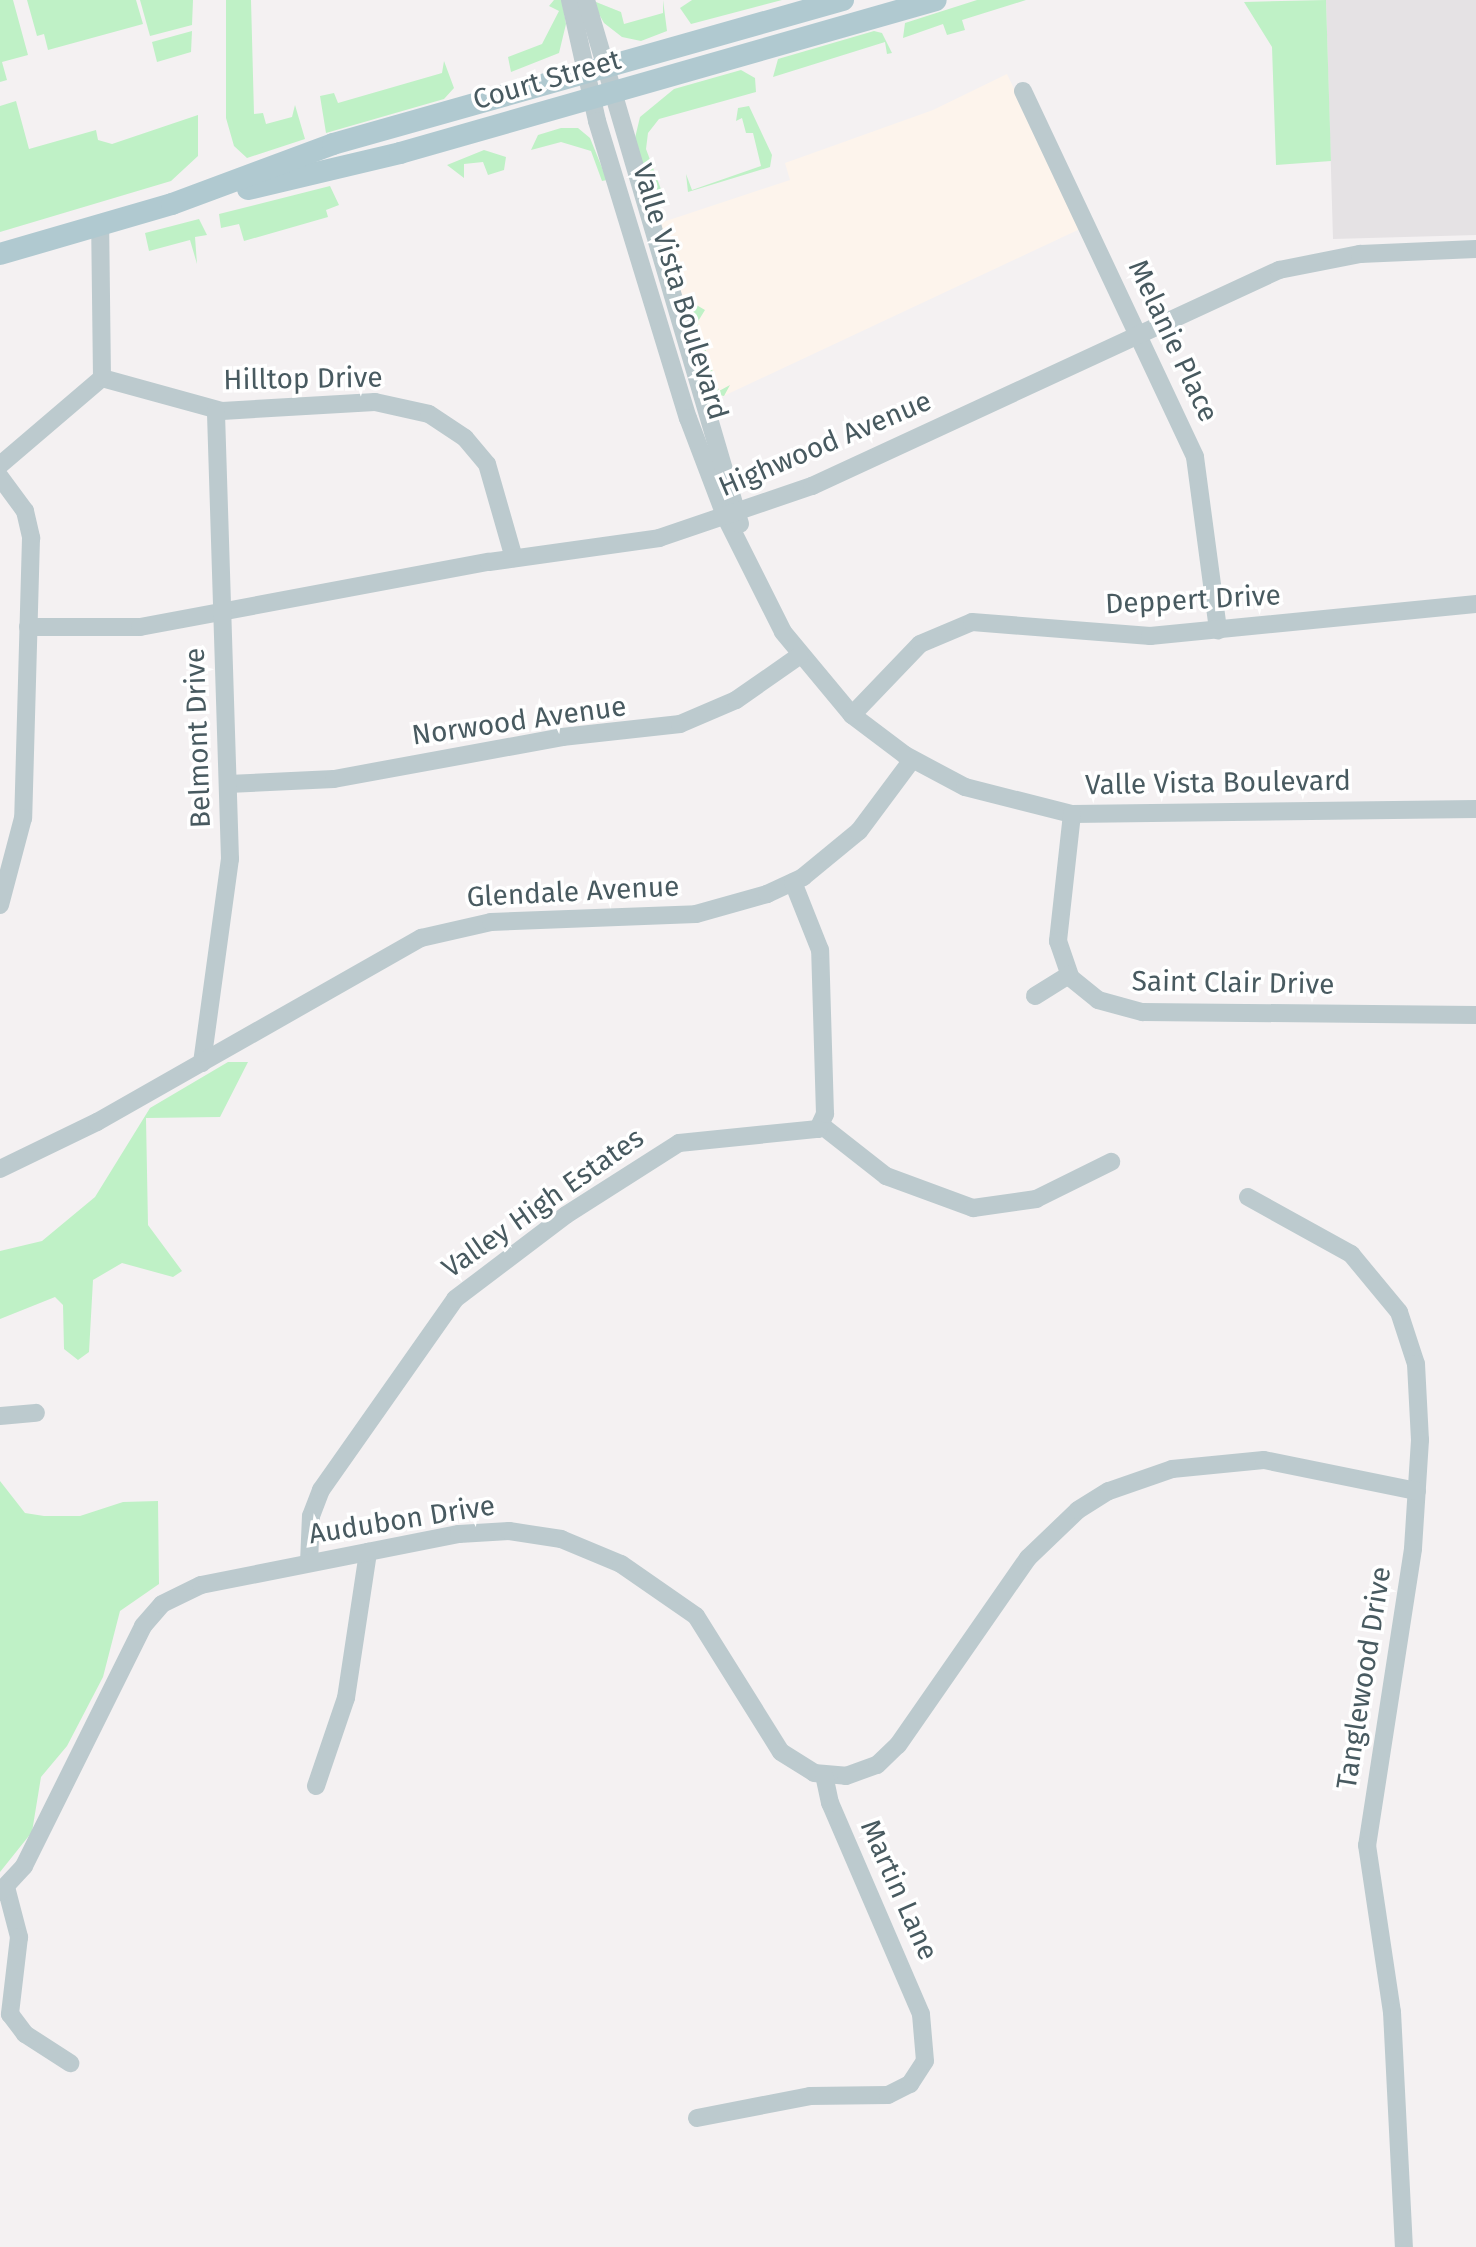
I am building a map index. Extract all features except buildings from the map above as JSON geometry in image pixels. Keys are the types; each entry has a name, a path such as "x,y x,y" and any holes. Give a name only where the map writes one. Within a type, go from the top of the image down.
{"main road":[{"name":"Court Street","path":"0,254 172,204 340,170 843,0"},
{"name":"Court Street","path":"598,83 936,0"}],"street":[{"name":"Valle Vista Boulevard","path":"570,0 732,516 760,592 799,656 852,715 912,760 1009,802 1072,814 1476,809"},
{"name":"Valle Vista Boulevard","path":"586,0 598,83"},
{"name":"Melanie Place","path":"1023,91 1139,333 1199,470 1218,630"},
{"path":"0,465 102,378 100,225"},
{"name":"Highwood Avenue","path":"28,627 129,628 514,558 643,543 732,516 812,486 1242,284 1310,262 1476,249"},
{"name":"Hilltop Drive","path":"102,378 216,410 384,403 439,419 487,464 514,558"},
{"name":"Belmont Drive","path":"202,1063 227,909 228,784 216,410"},
{"path":"0,477 30,527 22,833 0,905"},
{"name":"Deppert Drive","path":"852,715 896,663 959,625 1009,622 1120,636 1218,630 1476,604"},
{"name":"Norwood Avenue","path":"228,784 334,779 562,737 661,729 736,700 799,656"},
{"name":"Glendale Avenue","path":"0,1169 202,1063 399,948 452,927 696,914 793,882 859,831 912,760"},
{"path":"1035,996 1069,975 1058,929 1072,814"},
{"path":"793,882 820,950 821,1125 886,1176 973,1208 1036,1199 1111,1162"},
{"name":"Saint Clair Drive","path":"1069,975 1098,1000 1129,1011 1476,1015"},
{"name":"Valley High Estates","path":"309,1563 311,1516 321,1490 455,1299 566,1215 679,1143 809,1133 821,1125"},
{"name":"Tanglewood Drive","path":"1248,1197 1351,1254 1399,1312 1408,1330 1419,1393 1417,1491 1406,1610 1367,1845 1392,2012 1404,2247"},
{"path":"0,1416 36,1413"},
{"path":"824,1775 863,1773 890,1754 1028,1558 1078,1510 1109,1491 1159,1472 1264,1460 1417,1491"},
{"name":"Audubon Drive","path":"3,1890 24,1866 122,1664 157,1610 192,1588 368,1552 509,1531 598,1552 696,1616 781,1752 824,1775"},
{"path":"316,1786 346,1698 368,1552"},
{"name":"Martin Lane","path":"697,2118 810,2096 900,2091 925,2061 925,2028 830,1803 824,1775"},
{"path":"3,1890 19,1937 10,2014 25,2034 70,2063"}],"shaded area":[{"path":"1326,0 1476,0 1476,235 1333,239"},
{"path":"1007,74 1080,229 715,400 657,224 790,180 785,163 933,110"}],"green space":[{"path":"0,0 13,0 28,55 2,62 7,80 0,82"},
{"path":"27,0 136,0 143,24 48,50 44,34 37,36"},
{"path":"140,0 193,0 192,25 150,36"},
{"path":"226,0 251,0 254,114 263,113 266,124 292,117 295,105 305,139 247,158 234,146 226,118"},
{"path":"554,0 562,0 566,24 559,53 511,72 508,57 542,44 559,11 549,6"},
{"path":"591,0 621,12 624,24 663,13 663,0 667,31 641,41 622,37 604,23"},
{"path":"692,0 782,0 691,24 680,8"},
{"path":"977,0 1026,0 962,20 965,30 947,35 943,24 903,38 905,23"},
{"path":"1326,0 1331,161 1276,165 1272,47 1244,2"},
{"path":"192,31 191,52 157,62 152,42"},
{"path":"874,31 882,33 892,53 887,54 885,42 773,77 778,59"},
{"path":"444,61 454,88 444,99 326,133 320,96 334,93 338,103 442,73"},
{"path":"741,70 755,78 756,92 659,119 648,133 646,149 662,192 653,198 635,138 640,117 674,89"},
{"path":"16,101 29,149 96,130 98,140 112,144 198,115 198,156 171,181 0,232 0,106"},
{"path":"749,106 772,155 770,167 688,192 686,174 692,190 761,166 753,133 746,133 742,118 736,121 738,108"},
{"path":"561,128 578,128 590,138 607,180 602,181 591,151 561,142 531,150 538,135"},
{"path":"484,150 506,157 504,170 488,175 483,162 464,164 464,178 447,165"},
{"path":"330,186 339,205 326,210 328,217 244,241 239,224 221,228 219,214"},
{"path":"199,219 207,235 195,237 197,264 190,240 149,251 145,233"},
{"path":"693,303 705,310 697,323 719,391 730,385 724,396 713,394 687,313"},
{"path":"228,1062 248,1062 220,1117 146,1118 148,1225 182,1271 173,1277 122,1263 93,1280 89,1352 78,1360 64,1349 63,1305 55,1297 0,1319 0,1251 42,1241 95,1197 150,1108"},
{"path":"0,1481 25,1513 44,1516 80,1516 123,1502 158,1501 159,1584 120,1611 103,1677 67,1746 41,1777 32,1832 0,1872"}]}
